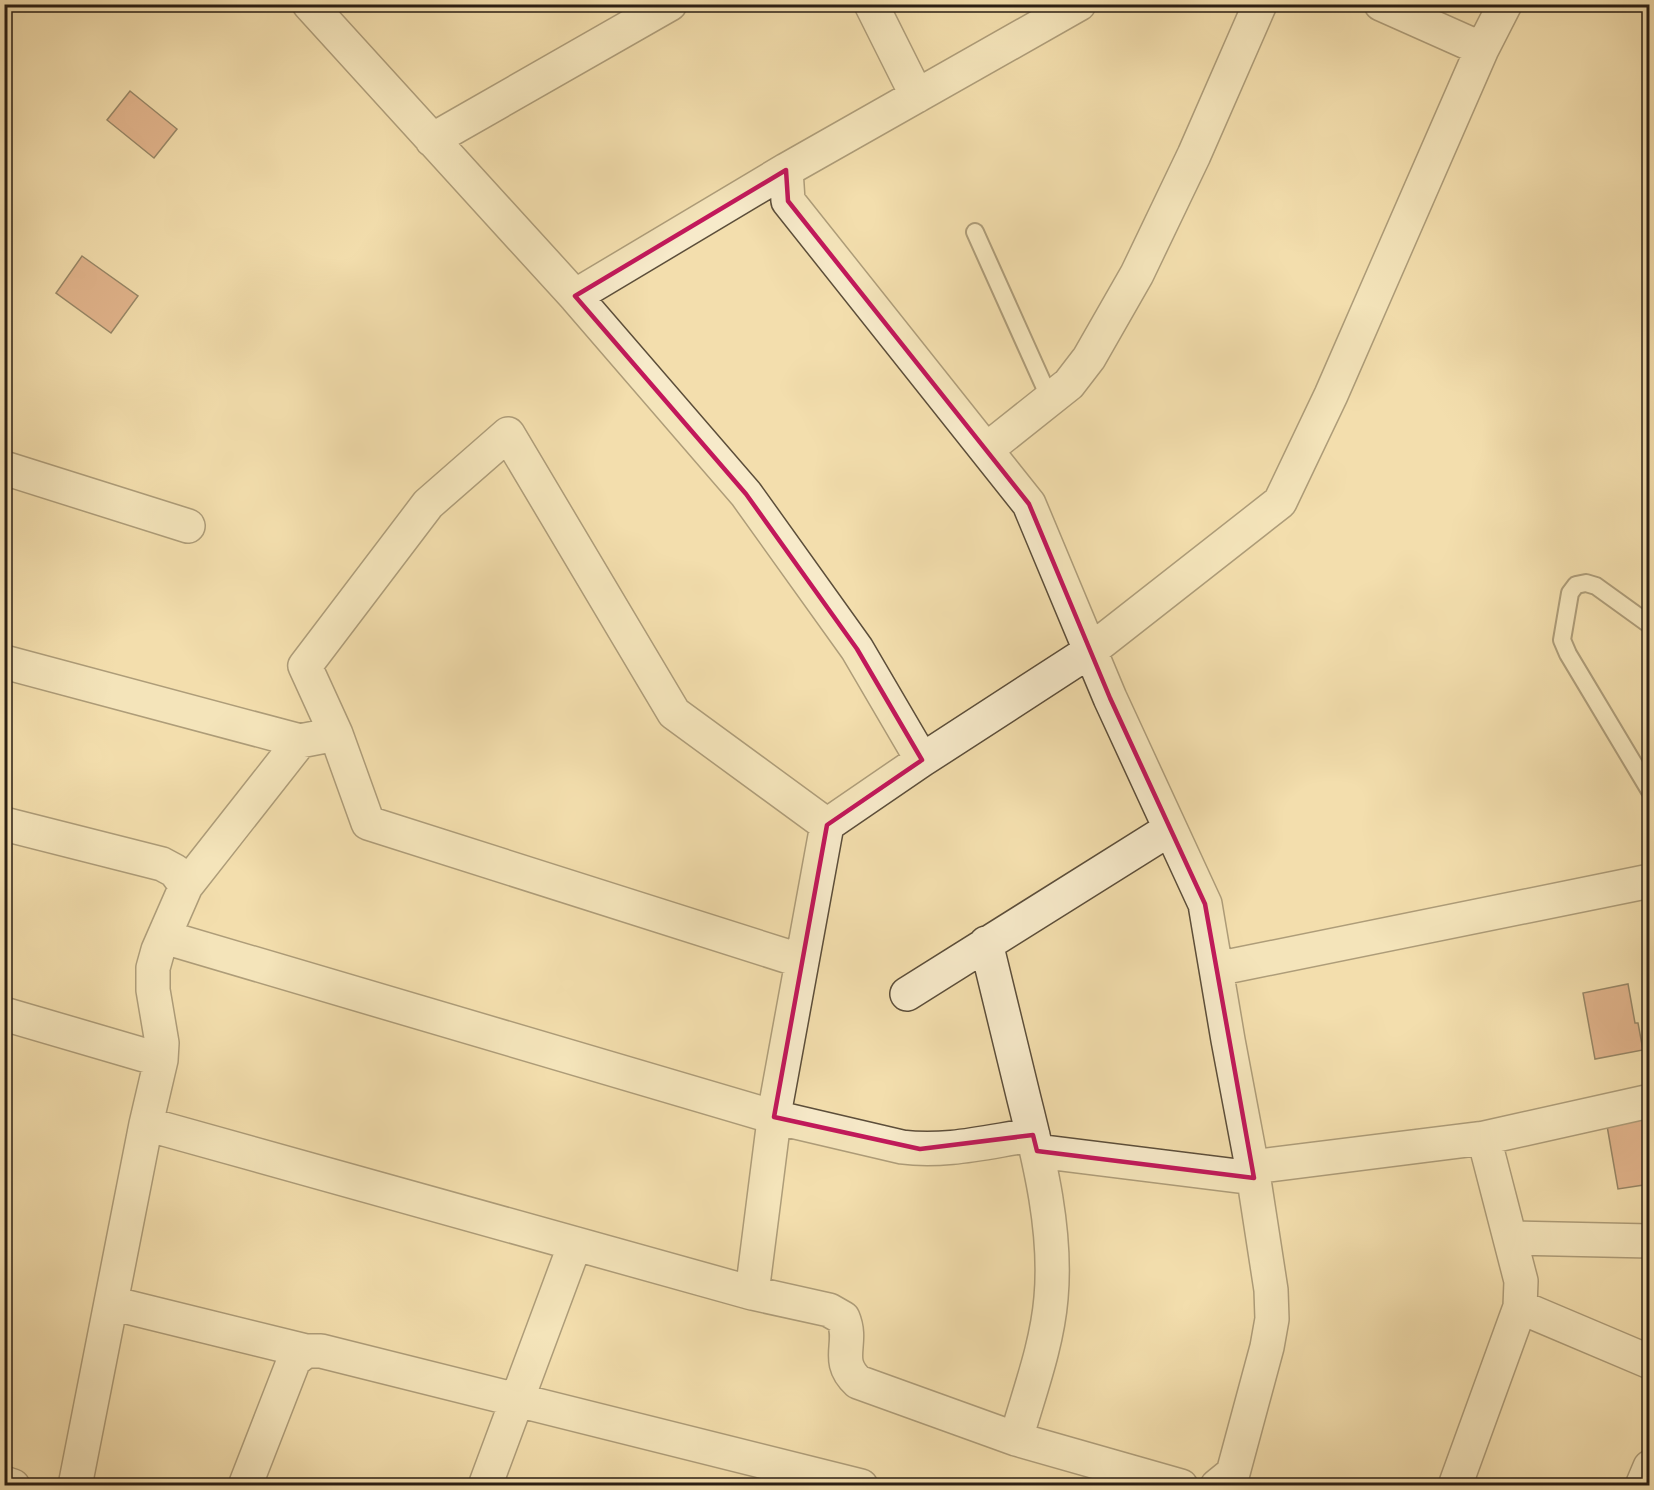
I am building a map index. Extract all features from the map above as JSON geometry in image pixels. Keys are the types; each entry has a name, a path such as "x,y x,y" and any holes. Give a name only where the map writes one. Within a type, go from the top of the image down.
{"street":[{"path":"309,4 575,296 746,494 857,649 922,760"},
{"path":"432,140 670,4"},
{"path":"871,4 917,96"},
{"path":"575,296 786,170 1079,4"},
{"path":"986,450 1069,384 1089,358 1137,274 1194,155 1260,4"},
{"path":"1382,4 1482,49"},
{"path":"752,1293 774,1117 827,825 1090,651 1280,502 1331,395 1482,49 1505,4"},
{"path":"786,170 788,201 1029,504 1110,698 1205,904 1253,1173 1271,1290 1272,1319 1267,1347 1233,1473 1217,1485"},
{"path":"802,961 368,823 336,734 305,666 428,504 508,434 674,713 827,825"},
{"path":"4,468 188,526"},
{"path":"4,662 300,741 336,734"},
{"path":"75,1485 161,1060 162,1043 153,990 153,968 158,950 186,886 300,741"},
{"path":"4,824 162,864 175,871 186,886"},
{"path":"907,994 1170,829"},
{"path":"1216,969 1650,882"},
{"path":"164,938 774,1117 920,1149 1035,1143 1253,1173 1484,1138 1650,1101"},
{"path":"986,943 1035,1143 1046,1203 1052,1257 1052,1297 1046,1336 1016,1439"},
{"path":"5,1015 161,1060"},
{"path":"147,1124 752,1293 829,1310 843,1318 848,1329 845,1364 850,1375 858,1382 1016,1439 1182,1485"},
{"path":"1455,1485 1520,1307 1521,1281 1484,1138"},
{"path":"1510,1238 1650,1241"},
{"path":"485,1485 575,1244"},
{"path":"111,1303 306,1351 321,1351 861,1485"},
{"path":"1520,1307 1650,1362"},
{"path":"245,1485 294,1360 306,1351"},
{"path":"1642,1485 1650,1467"},
{"path":"4,1483 13,1485"}],"lane":[{"path":"975,232 1050,399"},
{"path":"1650,625 1596,586 1586,583 1576,585 1570,593 1562,640 1568,654 1650,791"}],"highlighted area":[{"path":"786,170 788,201 1029,504 1110,698 1205,904 1254,1178 1037,1151 1033,1135 920,1149 774,1117 827,825 922,760 857,649 746,494 575,296"}],"building":[{"path":"130,91 177,129 154,158 107,120"},
{"path":"82,256 138,296 111,333 56,293"},
{"path":"1628,984 1635,1023 1638,1023 1643,1050 1595,1059 1583,993"},
{"path":"1650,1112 1650,1184 1618,1189 1606,1120"}]}
